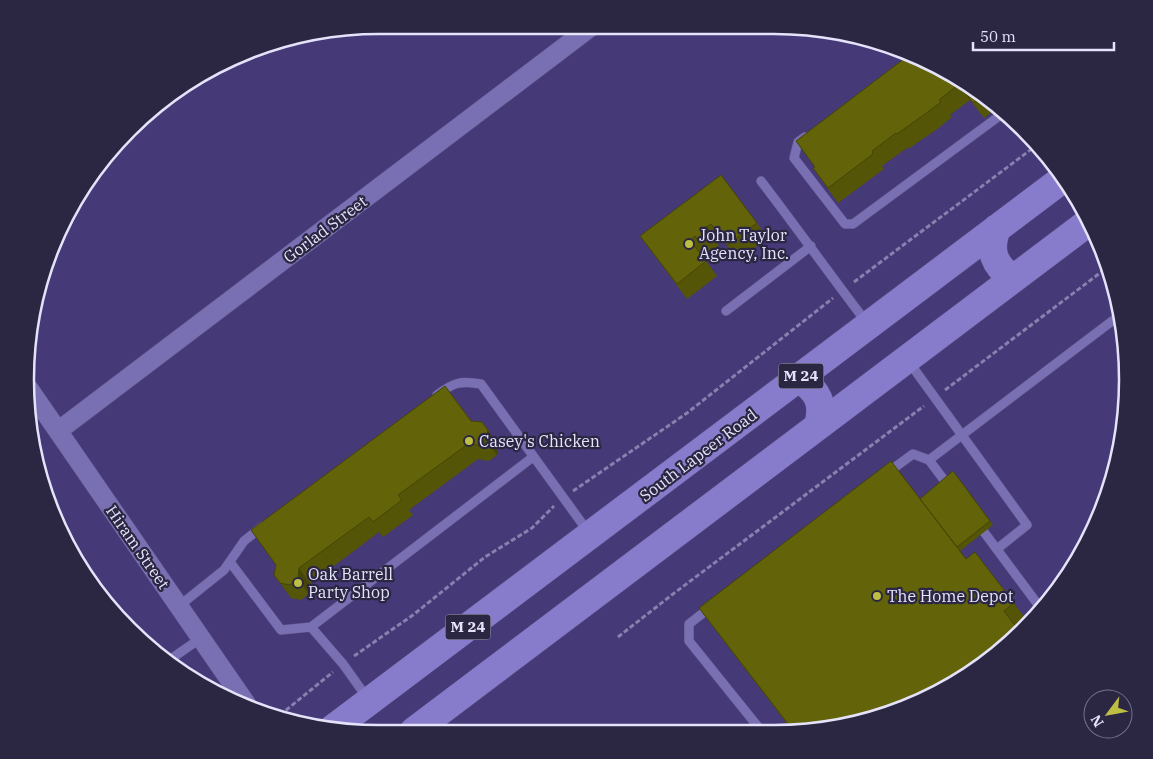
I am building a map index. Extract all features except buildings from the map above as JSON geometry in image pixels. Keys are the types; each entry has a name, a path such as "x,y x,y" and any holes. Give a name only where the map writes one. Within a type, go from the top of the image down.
{"main road":[{"name":"South Lapeer Road","path":"340,723 1058,183"},
{"path":"422,725 1083,225"},
{"path":"997,228 992,239 994,258 1005,273 1013,279"},
{"path":"798,378 807,384 817,395 821,414 818,426"}],"street":[{"name":"Gorlad Street","path":"58,431 581,34"},
{"name":"Hiram Street","path":"34,396 241,696"}],"lane":[{"path":"814,131 798,142 794,158 845,224 853,224 998,117"},
{"path":"760,181 811,246 869,326"},
{"path":"726,311 811,246"},
{"path":"929,460 1114,320"},
{"path":"907,360 1027,525 996,549"},
{"path":"428,402 452,384 467,381 480,384 590,536"},
{"path":"882,477 913,454 929,460 957,498"},
{"path":"230,562 280,630 311,627 534,457"},
{"path":"974,520 1037,603"},
{"path":"179,606 224,570 244,541 267,523"},
{"path":"720,601 688,624 688,641 756,725"},
{"path":"311,627 343,664 370,701"},
{"path":"173,657 201,638"}],"path":[{"path":"851,284 1031,150"},
{"path":"946,390 1102,272"},
{"path":"575,489 694,407 832,299"},
{"path":"618,637 923,406"},
{"path":"354,656 413,615 485,557 532,528 554,507"},
{"path":"284,711 332,672"}],"place":[{"name":"John Taylor Agency, Inc.","path":"689,244"},
{"name":"Casey's Chicken","path":"469,441"},
{"name":"Oak Barrell Party Shop","path":"298,583"},
{"name":"The Home Depot","path":"877,596"}]}
